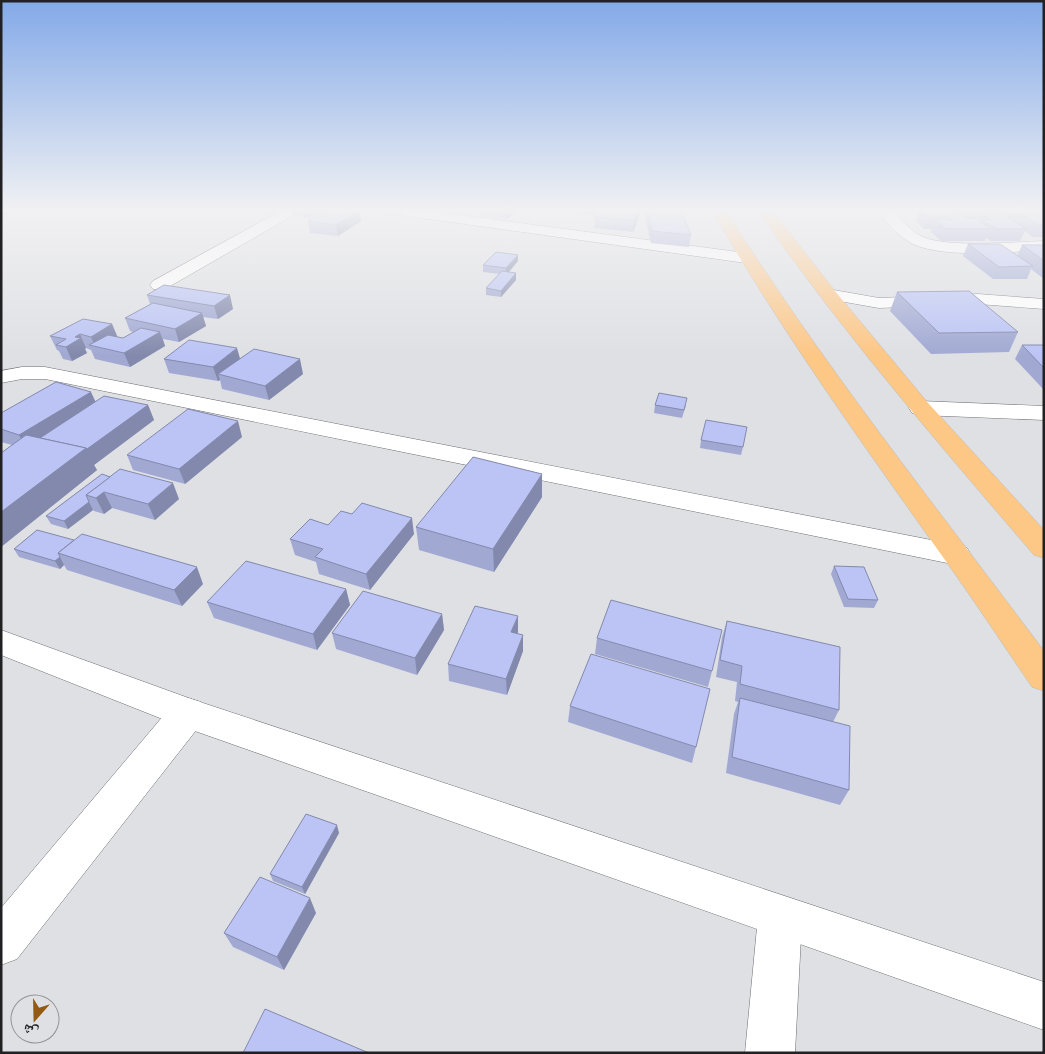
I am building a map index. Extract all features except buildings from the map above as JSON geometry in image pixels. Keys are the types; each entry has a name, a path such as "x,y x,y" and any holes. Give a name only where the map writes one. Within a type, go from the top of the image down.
{"main road":[{"path":"746,258 848,409 957,555 1044,677"},
{"path":"801,258 920,408 1044,548"}],"street":[{"path":"159,285 207,258"},
{"path":"828,294 879,303 978,299 1044,304"},
{"path":"1,377 22,373 45,373 957,555"},
{"path":"920,408 1044,413"},
{"path":"1,642 188,713 780,918 1044,1006"},
{"path":"1,943 188,713"},
{"path":"770,1053 780,918"}]}
